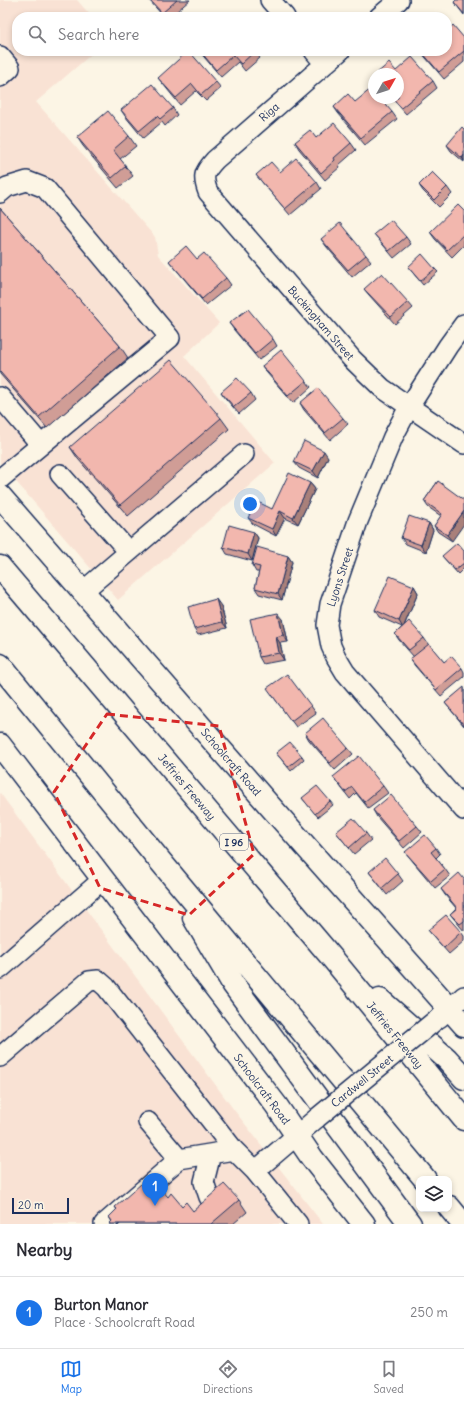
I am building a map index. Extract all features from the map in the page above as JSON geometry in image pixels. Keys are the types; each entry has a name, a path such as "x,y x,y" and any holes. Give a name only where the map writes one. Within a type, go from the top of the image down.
{"main road":[{"name":"Schoolcraft Road","path":"0,496 82,592 464,1025"},
{"name":"Jeffries Freeway","path":"0,567 333,959 464,1119"},
{"path":"0,665 161,862 423,1176"},
{"name":"Schoolcraft Road","path":"0,746 276,1105 296,1135 364,1224"},
{"path":"161,862 232,984 410,1224"},
{"path":"333,959 447,1059 464,1078"},
{"path":"452,1211 463,1224"}],"street":[{"path":"270,0 281,12"},
{"path":"385,12 399,0"},
{"path":"0,56 10,68 0,77"},
{"name":"Riga","path":"205,177 205,171 215,160 320,57"},
{"name":"Buckingham Street","path":"205,177 204,184 208,192 352,359 382,388 464,444"},
{"path":"0,193 7,187 27,181 45,188 170,338 0,479"},
{"name":"Lyons Street","path":"464,324 409,407 393,437 358,521 330,604 327,625 331,646 336,658 345,672 464,810"},
{"path":"0,397 41,445"},
{"path":"82,592 244,454"},
{"path":"60,474 129,552"},
{"path":"0,969 102,880"},
{"path":"0,1057 89,981 98,980 106,987 234,1150 255,1171 298,1224"},
{"name":"Cardwell Street","path":"255,1171 296,1135 450,1008"},
{"path":"148,1122 179,1159"},
{"path":"104,1224 179,1159 234,1150"},
{"path":"211,1154 204,1182 209,1197 218,1208"}],"highlighted area":[{"path":"107,714 219,726 254,854 189,915 100,888 54,792"}],"shaded area":[{"path":"0,0 77,0 88,12 12,12 12,56 89,56 36,102 155,237 158,255 219,323 184,356 275,463 118,600 0,463"},
{"path":"0,793 234,1110 323,1224 0,1224"}],"building":[{"path":"150,0 177,0 163,12 161,12"},
{"path":"456,0 464,0 464,14 454,2"},
{"path":"453,25 464,38 464,51 439,72 425,56 452,56"},
{"path":"182,56 193,56 216,82 201,95 192,84 176,98 158,78"},
{"path":"204,56 232,56 216,70"},
{"path":"234,56 250,56 241,64"},
{"path":"412,57 433,81 401,108 398,104 404,104 404,68 399,68"},
{"path":"389,63 393,68 383,68"},
{"path":"152,84 173,108 160,119 157,116 139,131 121,110"},
{"path":"368,91 368,104 385,104 392,112 361,138 334,107 348,94 355,102"},
{"path":"108,111 129,136 113,150 126,166 112,178 77,137"},
{"path":"334,123 351,143 334,158 335,160 321,173 295,142 310,130 316,138"},
{"path":"462,127 464,129 464,155 462,158 447,145"},
{"path":"296,158 317,182 285,209 256,175 271,162 280,172"},
{"path":"432,172 447,187 434,200 419,185"},
{"path":"458,205 464,211 464,234 447,250 430,232"},
{"path":"0,208 120,346 39,417 0,372"},
{"path":"391,220 406,237 389,251 374,234"},
{"path":"340,223 366,255 348,270 321,239"},
{"path":"186,246 197,259 204,253 226,278 202,299 169,261"},
{"path":"422,254 435,269 420,281 408,267"},
{"path":"382,273 408,302 391,317 364,289"},
{"path":"248,309 273,339 255,354 229,323"},
{"path":"281,350 306,381 288,396 262,366"},
{"path":"171,360 221,418 120,505 70,447"},
{"path":"237,378 251,393 234,407 221,392"},
{"path":"318,388 343,418 325,433 300,403"},
{"path":"304,441 324,451 313,471 294,462"},
{"path":"289,473 310,483 293,518 280,511 272,529 248,518 256,501 272,509"},
{"path":"438,481 464,500 464,511 447,535 434,526 442,514 424,501"},
{"path":"409,516 429,523 421,545 401,538"},
{"path":"229,525 254,532 248,554 223,547"},
{"path":"457,543 464,551 464,563 455,570 442,556"},
{"path":"257,547 288,556 278,594 255,588 260,567 252,565"},
{"path":"390,576 414,586 399,621 375,610"},
{"path":"216,599 222,622 194,629 188,607"},
{"path":"278,613 283,635 276,637 279,653 259,657 250,619"},
{"path":"409,621 424,638 409,650 395,634"},
{"path":"429,644 444,662 451,656 462,668 436,690 410,659"},
{"path":"287,674 311,706 291,721 267,688"},
{"path":"464,687 464,725 445,703"},
{"path":"323,718 348,748 330,763 305,733"},
{"path":"290,742 302,756 288,767 276,753"},
{"path":"359,756 383,786 364,802 352,787 345,792 333,777"},
{"path":"317,786 330,801 315,814 302,798"},
{"path":"391,795 417,826 399,841 373,810"},
{"path":"353,818 366,833 349,848 336,832"},
{"path":"425,835 436,848 431,852 445,869 431,881 405,852"},
{"path":"385,858 398,874 382,888 369,872"},
{"path":"459,873 464,879 464,921 460,924 450,914 457,908 441,889"},
{"path":"446,915 461,932 444,948 428,930"},
{"path":"150,1176 168,1197 171,1193 182,1206 186,1202 193,1211 224,1184 239,1200 211,1224 109,1224 112,1221 109,1217 117,1209 115,1207"}],"place":[{"name":"Burton Manor","path":"155,1206"}]}
